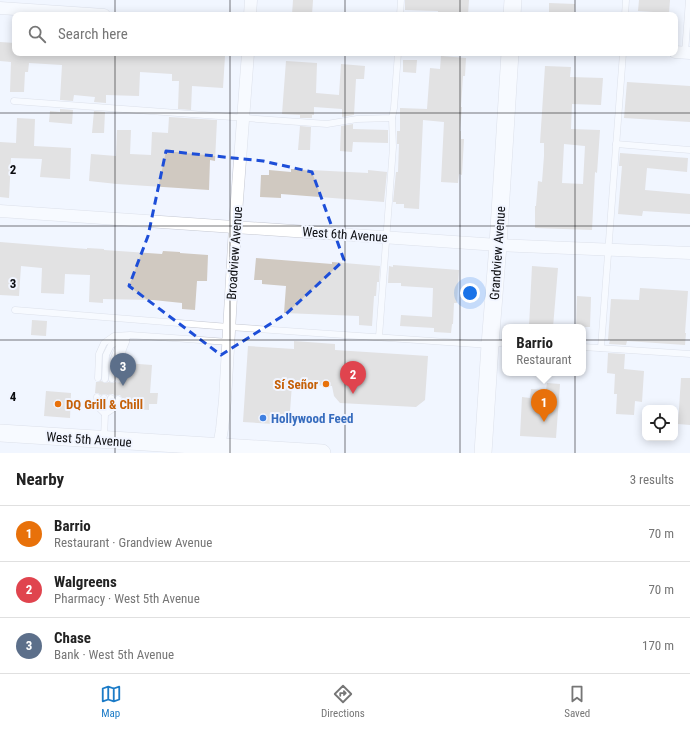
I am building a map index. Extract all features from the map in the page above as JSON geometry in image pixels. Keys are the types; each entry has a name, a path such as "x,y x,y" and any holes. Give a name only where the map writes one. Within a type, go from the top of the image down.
{"street":[{"path":"250,12 251,0"},
{"path":"512,12 513,0"},
{"path":"0,8 59,12"},
{"name":"Broadview Avenue","path":"219,450 229,342 235,227 248,56"},
{"name":"Grandview Avenue","path":"483,453 497,343 498,245 510,56"},
{"name":"West 6th Avenue","path":"0,211 498,245 690,252"},
{"name":"West 5th Avenue","path":"0,433 219,450 322,453"}],"lane":[{"path":"400,12 401,0"},
{"path":"625,12 626,0"},
{"path":"683,53 689,0"},
{"path":"379,337 393,147 392,118 398,56"},
{"path":"601,348 623,56"},
{"path":"14,101 327,124 357,119 392,118"},
{"path":"616,144 690,150"},
{"path":"15,310 230,327 497,343"},
{"path":"101,379 100,354 104,343 114,336 130,335 229,342"},
{"path":"112,379 114,358 118,348 130,335"},
{"path":"119,380 120,359 123,348 130,335"},
{"path":"586,347 690,354"},
{"path":"97,397 98,407 105,414"},
{"path":"104,398 104,440"},
{"path":"105,414 114,408 115,398"}],"highlighted area":[{"path":"166,151 263,161 312,172 344,260 286,314 221,355 129,286 148,236"}],"building":[{"path":"293,0 313,0 312,12 292,12"},
{"path":"405,0 469,0 468,12 405,10"},
{"path":"639,0 670,0 669,12 638,11"},
{"path":"549,3 575,4 574,12 549,12"},
{"path":"0,42 12,43 12,56 225,56 223,88 192,86 191,110 178,109 179,81 172,81 172,74 140,72 139,96 106,95 106,103 94,102 95,97 74,95 73,101 60,100 62,65 29,63 28,72 25,72 24,92 10,92 11,62 0,61"},
{"path":"441,56 466,58 465,76 463,76 460,131 461,139 464,139 462,175 459,174 458,183 441,182 444,122 423,120 419,209 404,208 404,204 396,204 396,202 393,202 396,172 398,172 399,144 397,144 397,131 400,131 400,108 427,109 430,68 440,69"},
{"path":"403,60 417,60 416,73 403,72"},
{"path":"286,61 317,63 316,93 339,95 341,64 365,66 364,79 356,79 354,115 342,117 342,109 314,107 314,115 312,115 312,118 300,118 300,115 282,114"},
{"path":"545,66 571,67 570,77 603,78 601,105 572,104 571,129 600,130 597,173 595,172 592,230 535,228 535,206 538,181 542,182 544,156 544,143 540,143","holes":["564,144 585,146 583,184 562,183"]},
{"path":"627,82 690,86 690,122 624,118"},
{"path":"60,109 73,110 72,124 49,122 50,111 60,112"},
{"path":"94,111 105,112 104,133 92,133"},
{"path":"169,117 217,120 215,161 210,160 209,190 89,181 91,154 116,156 117,130 131,130 130,154 151,155 152,132 168,133"},
{"path":"17,118 35,119 34,146 71,148 70,179 40,177 42,159 11,158 9,198 0,197 0,142 16,143"},
{"path":"353,124 353,129 388,130 388,143 353,142 352,152 340,151 341,126"},
{"path":"300,126 311,127 310,150 298,150"},
{"path":"620,153 688,158 687,172 647,168 645,190 690,194 690,214 643,211 642,216 618,214 622,166 619,166"},
{"path":"291,169 368,173 368,170 387,172 384,202 281,194 281,198 260,197 261,175 269,175 269,170 291,172"},
{"path":"0,242 162,254 163,251 208,255 207,281 197,281 195,310 182,309 182,303 153,300 103,299 103,303 89,302 90,275 65,274 64,294 41,293 42,268 21,266 19,296 0,295"},
{"path":"256,258 380,266 379,282 377,282 376,296 374,296 372,326 359,325 359,316 284,313 286,286 262,284 262,280 254,280"},
{"path":"393,265 459,270 457,303 454,303 451,333 434,332 434,328 400,326 401,315 432,317 433,288 401,286 401,283 388,283 389,266 393,267"},
{"path":"532,266 558,268 553,324 529,324"},
{"path":"640,288 688,291 685,345 627,341 626,345 609,344 611,299 639,300"},
{"path":"577,296 591,297 590,327 586,327 586,324 576,324"},
{"path":"32,320 47,321 46,336 31,335"},
{"path":"294,341 335,344 335,350 428,356 425,400 416,407 340,403 334,396 332,386 292,384 289,425 243,422 248,346 294,349"},
{"path":"608,353 625,354 624,369 644,371 642,402 635,401 634,415 616,414 617,394 614,394 615,374 607,373"},
{"path":"125,363 152,365 150,393 158,393 157,404 149,404 149,410 122,408 123,399 120,395 101,395 95,393 96,382 101,381 105,383 119,383 124,380"},
{"path":"681,378 690,378 690,425 678,424"},
{"path":"547,383 560,384 556,438 520,436 522,397 530,398 531,389 546,390"},
{"name":"DQ Grill & Chill","path":"46,391 71,393 70,418 44,416"}],"place":[{"name":"Sí Señor","path":"326,384"},
{"name":"Chase","path":"123,386"},
{"name":"Walgreens","path":"353,394"},
{"name":"DQ Grill & Chill","path":"58,404"},
{"name":"Hollywood Feed","path":"263,418"},
{"name":"Barrio","path":"544,422"}]}
